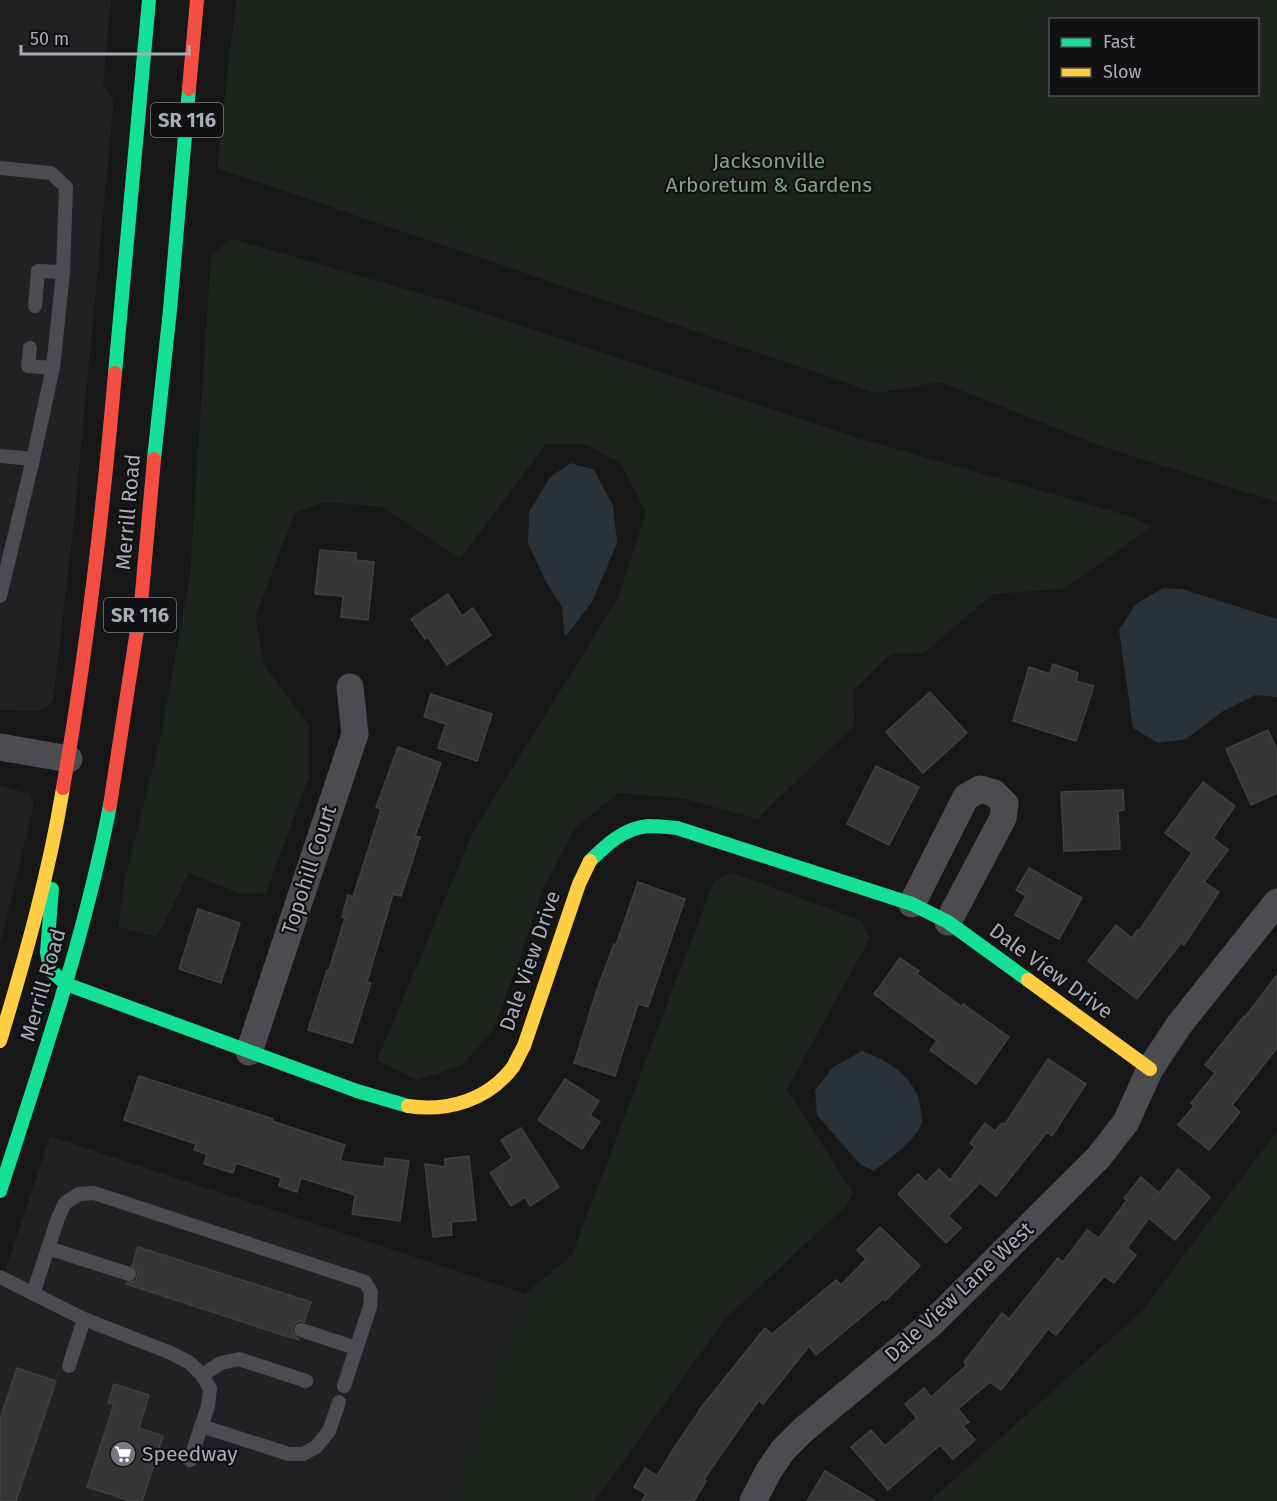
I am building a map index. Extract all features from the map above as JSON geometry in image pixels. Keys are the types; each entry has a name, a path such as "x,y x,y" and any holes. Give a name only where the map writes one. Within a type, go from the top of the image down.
{"main road":[{"name":"Merrill Road","path":"0,1041 33,931 56,828 86,652 101,530 148,0"},
{"name":"Merrill Road","path":"0,1191 66,984 101,852 115,779 141,604 197,0"},
{"name":"Dale View Drive","path":"66,984 390,1102 416,1108 439,1108 458,1104 480,1096 497,1082 513,1065 524,1046 588,863 623,833 646,826 677,828 912,903 948,922 1150,1069"},
{"path":"56,828 47,952 50,970 66,984"}],"street":[{"name":"Topohill Court","path":"249,1052 355,734 350,687"},
{"path":"0,747 69,759"},
{"path":"912,903 966,797 980,789 994,793 1005,804 1003,818 948,922"},
{"name":"Dale View Lane West","path":"753,1501 783,1450 803,1430 932,1323 1098,1158 1126,1122 1150,1069 1179,1025 1277,902"}],"lane":[{"path":"0,168 51,173 66,187 63,272 52,368 0,596"},
{"path":"35,306 38,271 63,272"},
{"path":"30,348 28,366 52,368"},
{"path":"0,456 33,459"},
{"path":"33,1294 65,1203 79,1194 94,1193 365,1282 371,1292 370,1307 344,1386"},
{"path":"48,1248 129,1274"},
{"path":"0,1277 84,1319 171,1353 190,1363 202,1375 210,1389 208,1406 190,1460"},
{"path":"69,1366 84,1319"},
{"path":"302,1330 357,1348"},
{"path":"202,1375 221,1363 239,1359 306,1381"},
{"path":"201,1426 289,1454 303,1454 316,1447 329,1431 339,1402"}],"shaded area":[{"path":"0,0 111,0 103,85 114,99 73,531 53,701 41,711 0,710"},
{"path":"571,463 594,470 613,506 617,543 592,602 565,637 562,607 545,580 528,543 529,512 550,477"},
{"path":"1163,588 1182,589 1277,619 1277,697 1255,695 1223,711 1186,739 1158,743 1133,728 1119,630 1136,604"},
{"path":"0,785 29,794 34,803 0,944"},
{"path":"862,1051 892,1066 909,1081 919,1100 922,1117 921,1125 912,1138 874,1171 860,1164 817,1115 815,1091 833,1067"},
{"path":"50,1136 525,1294 455,1487 452,1501 0,1501 0,1287"}],"green space":[{"name":"Jacksonville Arboretum & Gardens","path":"236,0 1277,0 1277,502 1101,446 940,382 876,393 217,168"},
{"path":"232,239 440,299 855,437 1132,517 1152,527 1063,589 993,594 924,653 891,654 853,691 855,725 757,819 682,798 618,793 575,828 543,889 492,1032 461,1066 417,1080 377,1060 474,830 618,598 646,512 620,463 585,444 546,444 460,559 383,507 325,502 295,513 255,616 264,665 309,726 309,776 266,893 241,894 189,873 157,937 118,927 124,883 161,735 190,575 211,255"},
{"path":"732,872 861,921 870,938 787,1089 853,1193 846,1206 725,1319 593,1501 452,1501 455,1487 525,1294 572,1255 714,881"},
{"path":"1277,1131 1277,1501 930,1501 1143,1310"}],"building":[{"path":"320,550 356,553 356,560 374,562 368,620 341,617 343,596 315,594"},
{"path":"448,594 462,616 473,608 491,635 447,665 428,637 425,639 411,619"},
{"path":"1053,664 1078,673 1076,681 1094,686 1076,741 1013,721 1029,667 1050,674"},
{"path":"930,692 967,733 923,773 886,732"},
{"path":"431,694 492,714 477,761 438,748 446,724 424,717"},
{"path":"1268,730 1277,750 1277,793 1251,805 1226,749"},
{"path":"398,747 441,763 415,836 420,837 401,896 393,894 367,982 371,983 352,1043 308,1030 345,918 342,917 348,895 353,897 381,809 376,807"},
{"path":"876,766 919,787 889,845 847,824"},
{"path":"1203,782 1235,806 1213,838 1228,850 1204,882 1219,892 1184,945 1181,943 1137,999 1088,961 1116,925 1132,938 1137,930 1139,931 1192,853 1165,833"},
{"path":"1123,790 1124,810 1118,811 1120,849 1064,851 1061,792"},
{"path":"1029,868 1082,898 1059,939 1015,915 1026,896 1016,890"},
{"path":"638,882 685,899 648,1007 638,1004 615,1076 574,1063 597,990"},
{"path":"198,909 240,923 221,983 179,969"},
{"path":"900,958 919,971 917,974 961,1006 963,1004 1009,1037 976,1084 930,1050 937,1041 874,994"},
{"path":"1277,975 1277,1048 1232,1105 1240,1112 1209,1150 1178,1125 1194,1106 1191,1103 1215,1073 1205,1065"},
{"path":"1048,1059 1086,1084 1052,1136 1047,1132 996,1196 980,1183 948,1216 961,1228 946,1243 898,1194 918,1174 926,1182 939,1169 950,1180 975,1147 970,1143 985,1123 995,1131 1002,1123 1005,1124"},
{"path":"139,1076 345,1145 340,1161 384,1167 385,1158 409,1161 400,1221 352,1214 355,1195 301,1178 297,1192 279,1186 281,1178 236,1163 233,1173 204,1164 207,1154 194,1150 196,1144 124,1120"},
{"path":"565,1079 599,1101 590,1115 600,1122 582,1149 538,1120"},
{"path":"521,1128 559,1187 530,1206 525,1197 511,1206 490,1173 512,1158 501,1140"},
{"path":"469,1156 476,1220 451,1222 452,1235 433,1237 425,1164 445,1167 445,1159"},
{"path":"1178,1169 1210,1197 1175,1240 1149,1218 1127,1248 1136,1255 1114,1283 1104,1276 1056,1335 1048,1329 1001,1390 990,1382 958,1409 969,1422 963,1426 975,1440 953,1459 940,1445 888,1490 851,1447 871,1430 885,1446 917,1418 905,1404 924,1388 931,1397 967,1365 964,1362 1002,1313 1009,1319 1058,1258 1063,1262 1087,1230 1099,1238 1127,1200 1124,1198 1141,1177 1159,1193"},
{"path":"880,1227 920,1266 885,1301 883,1299 816,1355 809,1346 763,1404 759,1400 704,1479 706,1481 694,1501 642,1501 646,1494 634,1487 645,1468 657,1476 699,1410 765,1328 772,1334 836,1280 841,1285 866,1259 857,1250"},
{"path":"138,1247 311,1302 304,1322 295,1323 292,1328 292,1332 299,1339 126,1284 135,1281 137,1277 138,1272 132,1266"},
{"path":"17,1368 56,1381 16,1501 0,1501 0,1419"},
{"path":"114,1384 149,1395 139,1428 163,1436 142,1501 131,1501 87,1487 114,1404 108,1403"},
{"path":"825,1471 875,1501 807,1501"}],"traffic: fast":[{"path":"115,373 149,0"},
{"path":"154,459 170,310 189,89"},
{"path":"0,1191 75,951 110,805"},
{"path":"590,861 609,843 631,830 648,826 677,828 912,904 948,922 1028,980"},
{"path":"52,889 47,952 50,970 66,984 357,1091 408,1106"}],"traffic: slow":[{"path":"0,1041 36,916 63,788"},
{"path":"408,1106 438,1107 466,1101 492,1088 513,1067 524,1046 579,884 590,861"},
{"path":"1028,980 1150,1069"}],"traffic: jam":[{"path":"189,89 197,0"},
{"path":"63,788 94,581 115,373"},
{"path":"110,805 141,604 154,459"}],"place":[{"name":"Speedway","path":"123,1454"}]}
